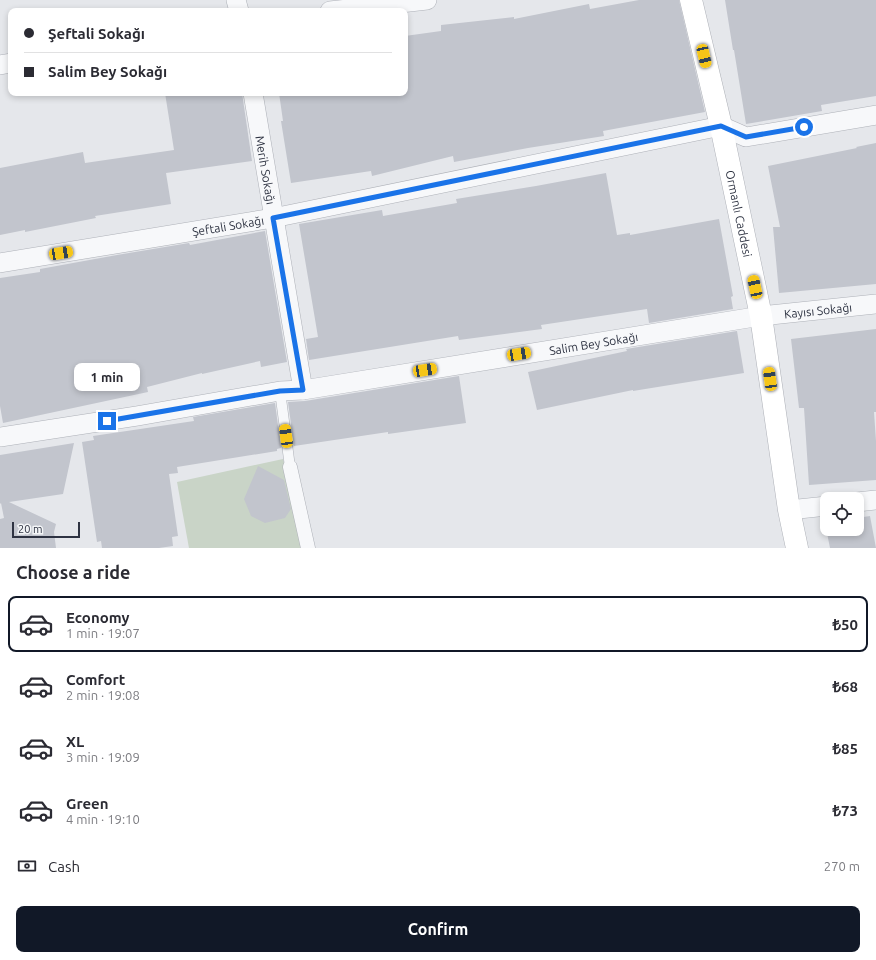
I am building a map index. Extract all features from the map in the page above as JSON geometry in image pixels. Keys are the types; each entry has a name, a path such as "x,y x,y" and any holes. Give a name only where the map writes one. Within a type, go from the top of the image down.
{"main road":[{"name":"Ormanlı Caddesi","path":"691,0 721,126 761,316 789,510 797,548"}],"street":[{"path":"356,8 427,0"},
{"name":"Merih Sokağı","path":"253,96 303,390"},
{"path":"721,126 746,137 876,115"},
{"name":"Şeftali Sokağı","path":"0,263 273,218 721,126"},
{"name":"Kayısı Sokağı","path":"761,316 876,304"},
{"name":"Salim Bey Sokağı","path":"0,437 137,416 280,391 303,390 761,316"},
{"path":"290,467 308,548"},
{"path":"864,501 876,500"},
{"path":"789,510 820,507"}],"lane":[{"path":"280,391 290,467"}],"shaded area":[{"path":"283,459 296,499 304,548 189,548 177,482"}],"building":[{"path":"639,0 679,0 705,112 603,131 604,136 454,162 453,156 372,176 371,171 291,183 281,121 283,121 279,96 408,96 408,36 441,31 441,25 514,17 514,19 589,4 590,9"},
{"path":"725,0 876,0 876,96 821,105 822,111 746,124"},
{"path":"165,96 242,96 252,161 166,173 171,204 95,216 96,218 25,232 25,230 0,235 0,168 83,152 85,163 174,150"},
{"path":"876,143 876,284 779,293 773,227 780,227 768,166"},
{"path":"606,173 617,235 630,233 630,235 719,219 733,296 731,297 733,309 649,323 647,309 541,325 542,329 459,340 458,336 309,360 306,339 318,337 299,224 382,210 383,216 457,203 456,199"},
{"path":"265,231 287,362 261,367 260,361 202,373 147,387 148,392 3,423 0,406 0,278 40,272 40,269 117,255 189,243 190,245"},
{"path":"876,329 876,412 874,412 876,480 809,485 804,408 799,408 791,339"},
{"path":"737,331 744,373 633,390 537,410 528,372 627,351 626,349"},
{"path":"459,376 466,423 388,434 388,432 294,446 288,402 305,401"},
{"path":"275,403 281,448 277,449 277,451 177,467 178,473 169,474 178,536 172,537 173,546 159,548 102,548 101,541 97,542 82,442 94,440 93,436 194,421 193,417"},
{"path":"74,443 63,494 9,502 56,524 54,532 56,548 0,548 0,519 4,518 1,503 0,504 0,455"},
{"path":"258,466 284,480 291,509 285,518 265,523 251,516 244,499"},
{"path":"870,516 876,548 830,548 828,536 864,536 864,517"}],"route":[{"path":"107,421 280,391 303,390 273,218 721,126 746,137 804,127"}]}
